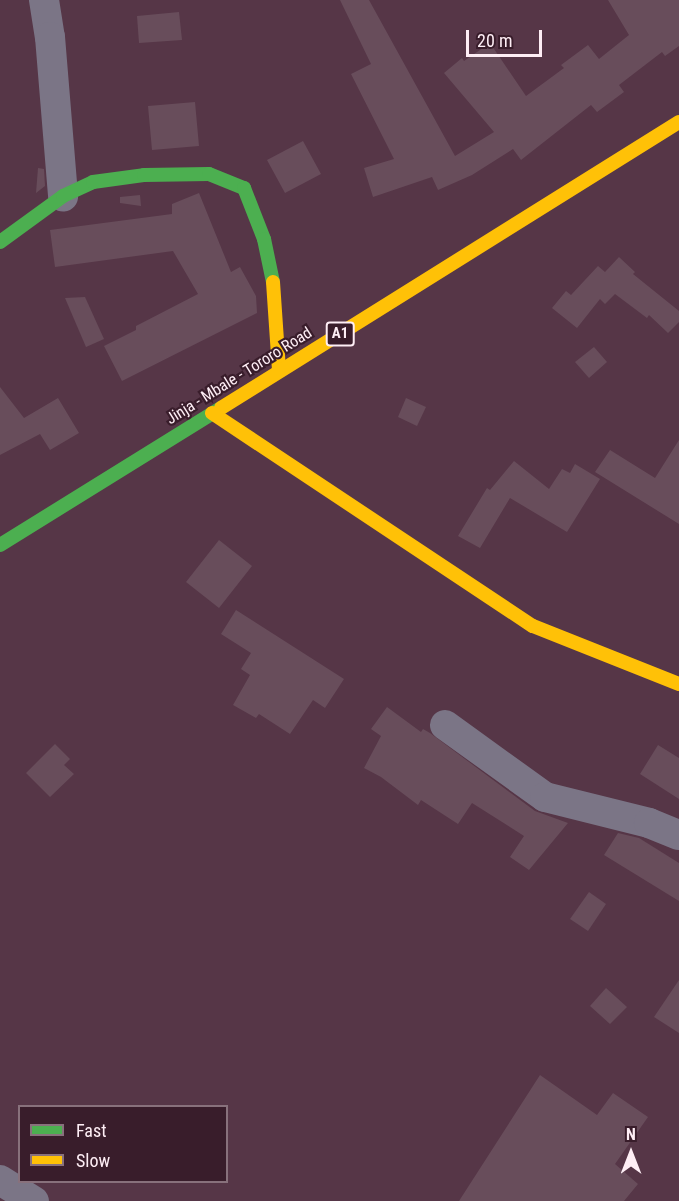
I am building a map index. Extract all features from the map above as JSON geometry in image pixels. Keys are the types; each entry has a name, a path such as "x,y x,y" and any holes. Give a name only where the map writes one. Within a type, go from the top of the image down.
{"street":[{"path":"44,0 50,37 63,196"},
{"name":"Jinja - Mbale - Tororo Road","path":"0,545 679,122"},
{"path":"0,242 63,196 93,182 144,175 209,174 244,188 264,239 274,289 279,371"},
{"path":"212,413 533,626 679,684"},
{"path":"445,725 545,797 649,824 679,835"},
{"path":"0,1180 34,1201"}],"building":[{"path":"340,0 369,0 455,156 494,132 444,73 462,58 464,61 490,43 526,96 564,68 561,65 588,45 599,59 629,35 608,0 679,0 679,46 665,56 662,52 619,85 624,92 597,112 591,105 521,160 513,149 472,175 438,190 432,177 373,197 364,168 394,159 351,74 371,64"},
{"path":"179,12 182,40 139,43 137,16"},
{"path":"195,102 199,146 152,150 148,106"},
{"path":"303,141 321,174 285,193 267,160"},
{"path":"38,168 44,169 45,186 36,193"},
{"path":"199,193 231,272 240,267 256,296 257,313 122,381 104,346 136,330 136,326 198,294 173,251 55,267 50,230 172,214 172,204"},
{"path":"140,195 141,206 120,203 120,197"},
{"path":"619,257 635,272 633,274 679,311 679,322 668,333 649,315 647,318 615,294 605,304 600,299 577,328 552,308 566,291 571,295 598,266 605,272"},
{"path":"85,297 104,339 86,347 65,298"},
{"path":"594,347 607,362 589,378 575,362"},
{"path":"0,387 24,418 58,398 79,433 50,450 40,434 0,455"},
{"path":"406,398 426,407 417,426 398,417"},
{"path":"679,440 679,524 595,472 610,450 655,478"},
{"path":"514,461 549,489 562,469 570,473 575,464 600,479 567,532 510,498 480,548 458,536 487,488 490,490"},
{"path":"219,540 252,566 219,608 186,582"},
{"path":"236,610 344,679 325,708 313,700 290,734 259,714 256,718 233,705 250,675 241,669 251,653 221,634"},
{"path":"387,707 421,732 423,729 430,733 535,811 568,823 529,870 510,857 524,836 472,803 458,824 421,800 418,805 381,777 364,768 381,736 371,729"},
{"path":"55,744 70,759 64,765 74,774 50,797 26,773"},
{"path":"658,745 679,758 679,799 640,774"},
{"path":"618,833 639,838 679,863 679,901 604,855"},
{"path":"589,892 606,904 588,931 570,919"},
{"path":"679,980 679,1033 654,1017"},
{"path":"606,988 627,1007 610,1024 590,1006"},
{"path":"540,1075 597,1115 613,1093 648,1117 615,1164 638,1184 624,1201 459,1201"}],"traffic: fast":[{"path":"0,242 63,196 93,182 144,175 209,174 244,188 264,239 273,282"},
{"path":"0,545 221,408"}],"traffic: slow":[{"path":"221,408 679,122"},
{"path":"273,282 279,371"},
{"path":"212,413 533,626 679,684"}]}
